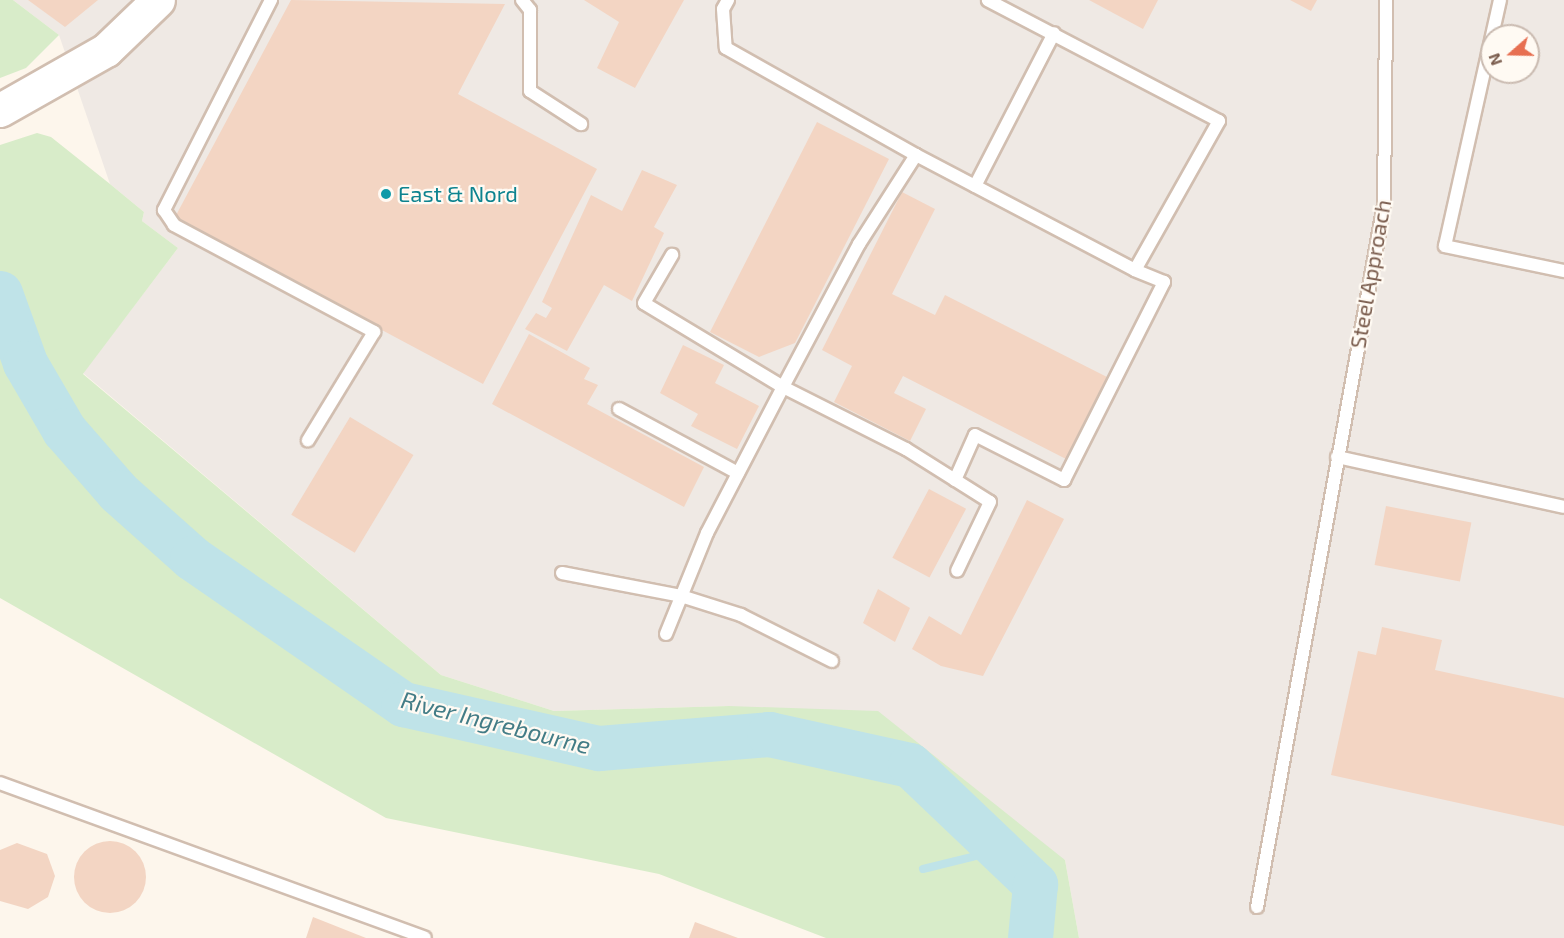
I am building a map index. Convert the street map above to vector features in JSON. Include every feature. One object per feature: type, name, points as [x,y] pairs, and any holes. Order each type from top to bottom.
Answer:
[{"type":"street","points":[[0,110],[106,50],[158,0]]},
{"type":"lane","points":[[271,0],[164,210],[174,225],[374,332],[308,440]]},
{"type":"lane","points":[[522,0],[530,10],[530,91],[581,124]]},
{"type":"lane","points":[[728,0],[723,9],[726,48],[915,155],[1135,270],[1164,282],[1064,480],[975,435],[955,480]]},
{"type":"lane","points":[[988,0],[1218,121],[1135,270]]},
{"type":"lane","name":"Steel Approach","points":[[1257,907],[1320,544],[1384,205],[1386,0]]},
{"type":"lane","points":[[1500,0],[1445,246],[1564,271]]},
{"type":"lane","points":[[975,186],[1054,33]]},
{"type":"lane","points":[[666,634],[681,596],[738,473],[859,244],[915,155]]},
{"type":"lane","points":[[672,255],[644,303],[783,387],[955,480],[990,502],[957,571]]},
{"type":"lane","points":[[619,409],[738,473]]},
{"type":"lane","points":[[1336,457],[1564,507]]},
{"type":"lane","points":[[562,573],[681,596],[741,615],[832,661]]},
{"type":"lane","points":[[0,783],[425,938]]},
{"type":"shaded area","points":[[13,0],[1564,0],[1564,938],[1079,938],[1065,860],[729,706],[554,711],[441,675],[83,373],[178,248],[142,221],[144,212],[110,184],[59,35]]},
{"type":"green space","points":[[0,0],[13,0],[59,35],[26,68],[0,78]]},
{"type":"green space","points":[[37,133],[51,137],[110,184],[144,212],[142,221],[178,248],[83,374],[441,675],[554,711],[729,706],[878,711],[1065,860],[1079,938],[826,938],[659,874],[386,818],[0,598],[0,145]]},
{"type":"building","points":[[28,0],[98,0],[65,27]]},
{"type":"building","name":"East & Nord","points":[[291,0],[505,4],[458,94],[597,169],[483,384],[174,219]]},
{"type":"building","points":[[584,0],[684,0],[635,88],[597,68],[619,22]]},
{"type":"building","points":[[1089,0],[1158,0],[1143,29]]},
{"type":"building","points":[[1290,0],[1317,0],[1311,11]]},
{"type":"building","points":[[817,122],[889,159],[795,343],[759,357],[710,332]]},
{"type":"building","points":[[642,170],[677,185],[654,227],[664,233],[632,301],[604,285],[567,351],[525,329],[536,313],[546,318],[552,308],[542,302],[591,195],[622,211]]},
{"type":"building","points":[[902,192],[935,209],[892,294],[935,315],[945,295],[1107,377],[1066,459],[903,376],[894,393],[926,409],[910,441],[834,402],[852,366],[822,350]]},
{"type":"building","points":[[529,334],[590,368],[584,379],[598,385],[587,404],[704,467],[684,507],[492,404]]},
{"type":"building","points":[[683,345],[724,365],[715,383],[759,406],[737,449],[691,426],[698,414],[660,393]]},
{"type":"building","points":[[350,417],[413,455],[355,553],[291,515]]},
{"type":"building","points":[[929,489],[966,509],[929,578],[892,558]]},
{"type":"building","points":[[1027,500],[1064,519],[983,676],[941,666],[912,649],[929,616],[961,635]]},
{"type":"building","points":[[1386,506],[1471,523],[1460,581],[1375,565]]},
{"type":"building","points":[[878,589],[910,608],[895,642],[863,623]]},
{"type":"building","points":[[1382,627],[1442,640],[1435,670],[1564,698],[1564,826],[1331,775],[1358,651],[1376,655]]},
{"type":"building","points":[[110,841],[130,847],[140,857],[146,877],[140,897],[130,907],[110,913],[90,907],[80,897],[74,877],[80,857],[90,847]]},
{"type":"building","points":[[17,843],[47,854],[55,876],[48,897],[28,909],[0,901],[0,850]]},
{"type":"building","points":[[313,917],[366,938],[306,938]]},
{"type":"building","points":[[695,922],[738,938],[689,938]]},
{"type":"waterway","name":"River Ingrebourne","points":[[0,293],[25,363],[64,430],[118,492],[192,558],[403,704],[599,748],[769,734],[910,765],[1035,884],[1030,938]]},
{"type":"waterway","points":[[923,869],[1000,850]]},
{"type":"place","name":"East & Nord","points":[[386,194]]}]
